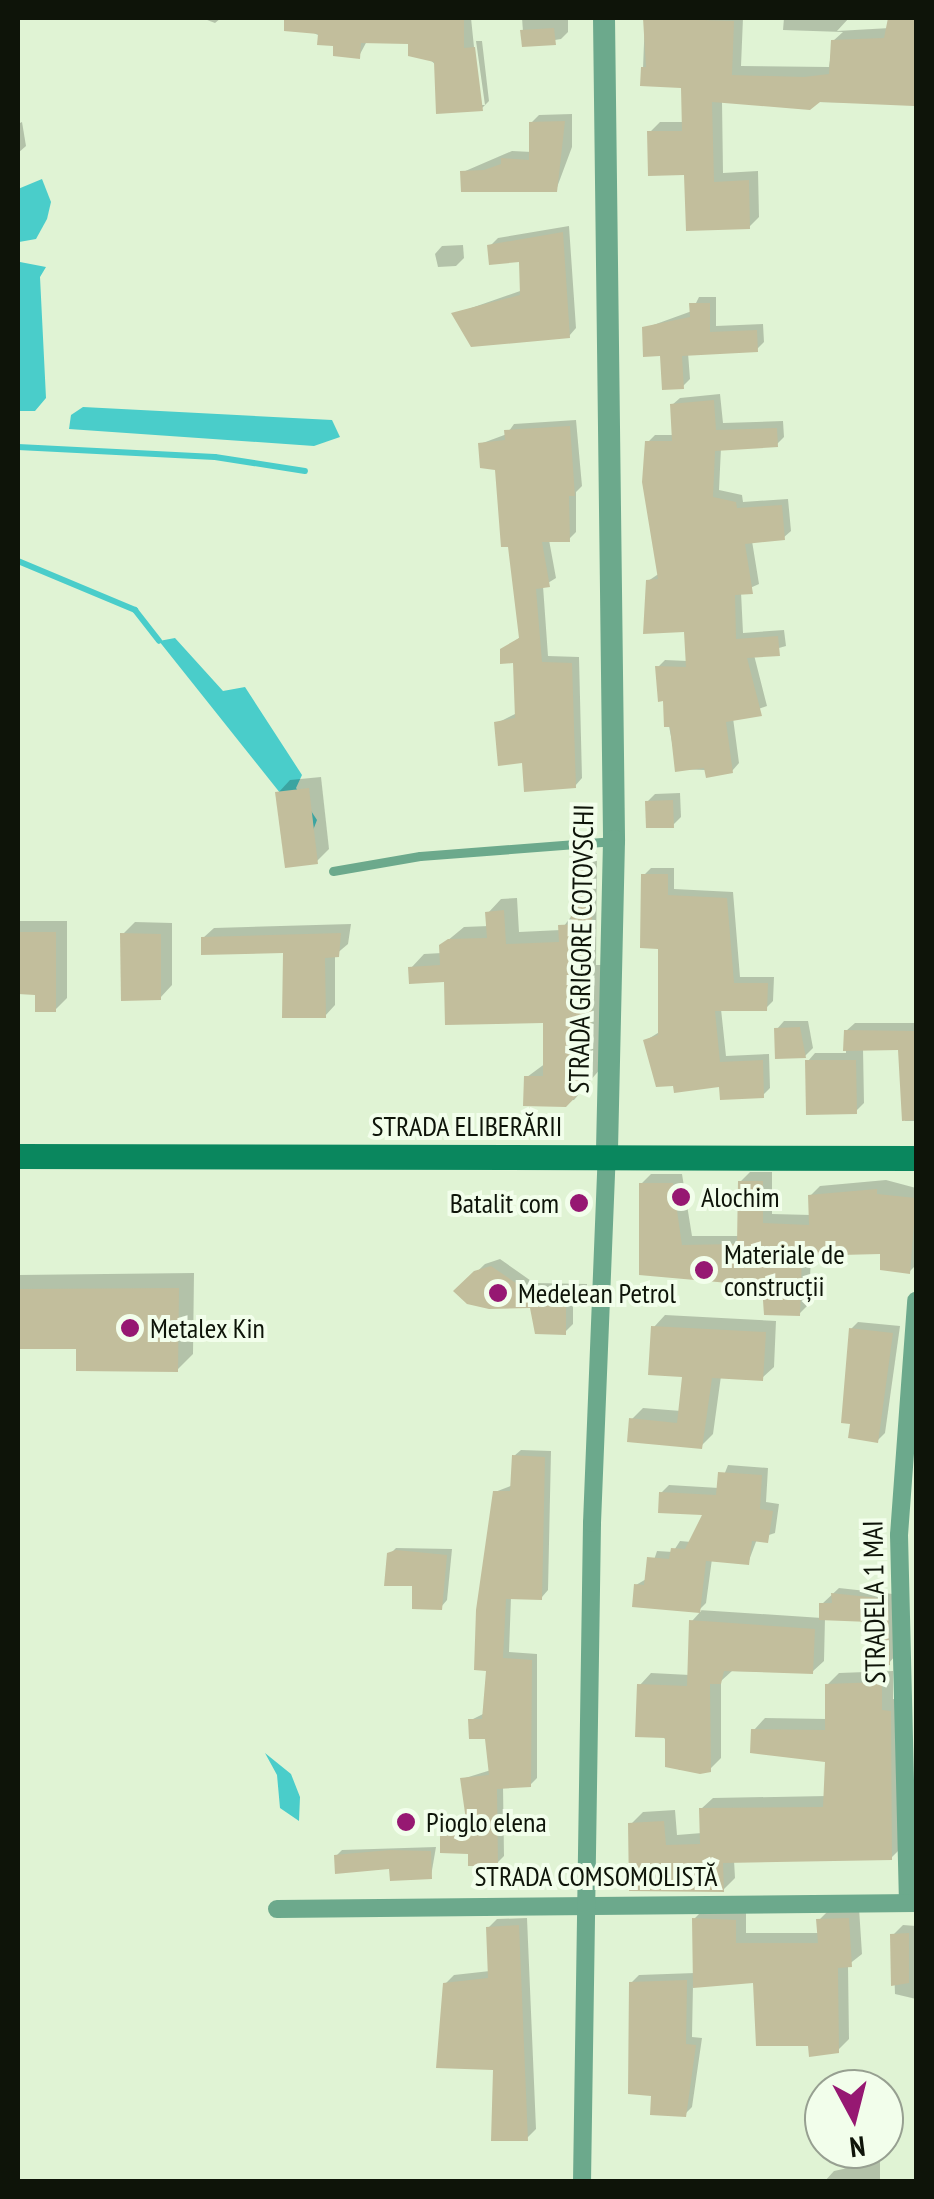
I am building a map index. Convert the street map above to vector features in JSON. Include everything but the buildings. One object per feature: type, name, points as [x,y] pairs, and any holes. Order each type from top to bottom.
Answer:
[{"type":"main road","name":"STRADA ELIBERĂRII","points":[[18,1156],[916,1158]]},
{"type":"street","name":"STRADA GRIGORE COTOVSCHI","points":[[582,2182],[614,841],[604,18]]},
{"type":"street","name":"STRADELA 1 MAI","points":[[912,1903],[899,1535],[916,1301]]},
{"type":"street","name":"STRADA COMSOMOLISTĂ","points":[[277,1909],[586,1902],[912,1903]]},
{"type":"lane","points":[[334,870],[420,856],[614,841]]},
{"type":"water","points":[[42,179],[51,202],[47,219],[36,239],[19,242],[18,189]]},
{"type":"water","points":[[20,262],[46,267],[40,277],[46,398],[35,411],[18,411]]},
{"type":"water","points":[[83,407],[332,420],[340,437],[314,446],[69,429],[71,415]]},
{"type":"water","points":[[175,638],[223,691],[245,687],[302,775],[296,788],[317,820],[312,833],[159,641]]},
{"type":"water","points":[[265,1753],[291,1774],[300,1797],[299,1821],[280,1808],[277,1775]]},
{"type":"waterway","points":[[18,447],[215,457],[305,471]]},
{"type":"waterway","points":[[18,561],[135,610],[159,641]]},
{"type":"place","name":"Alochim","points":[[681,1197]]},
{"type":"place","name":"Batalit com","points":[[579,1203]]},
{"type":"place","name":"Materiale de construcții","points":[[704,1270]]},
{"type":"place","name":"Medelean Petrol","points":[[498,1293]]},
{"type":"place","name":"Metalex Kin","points":[[130,1328]]},
{"type":"place","name":"Pioglo elena","points":[[406,1822]]}]
